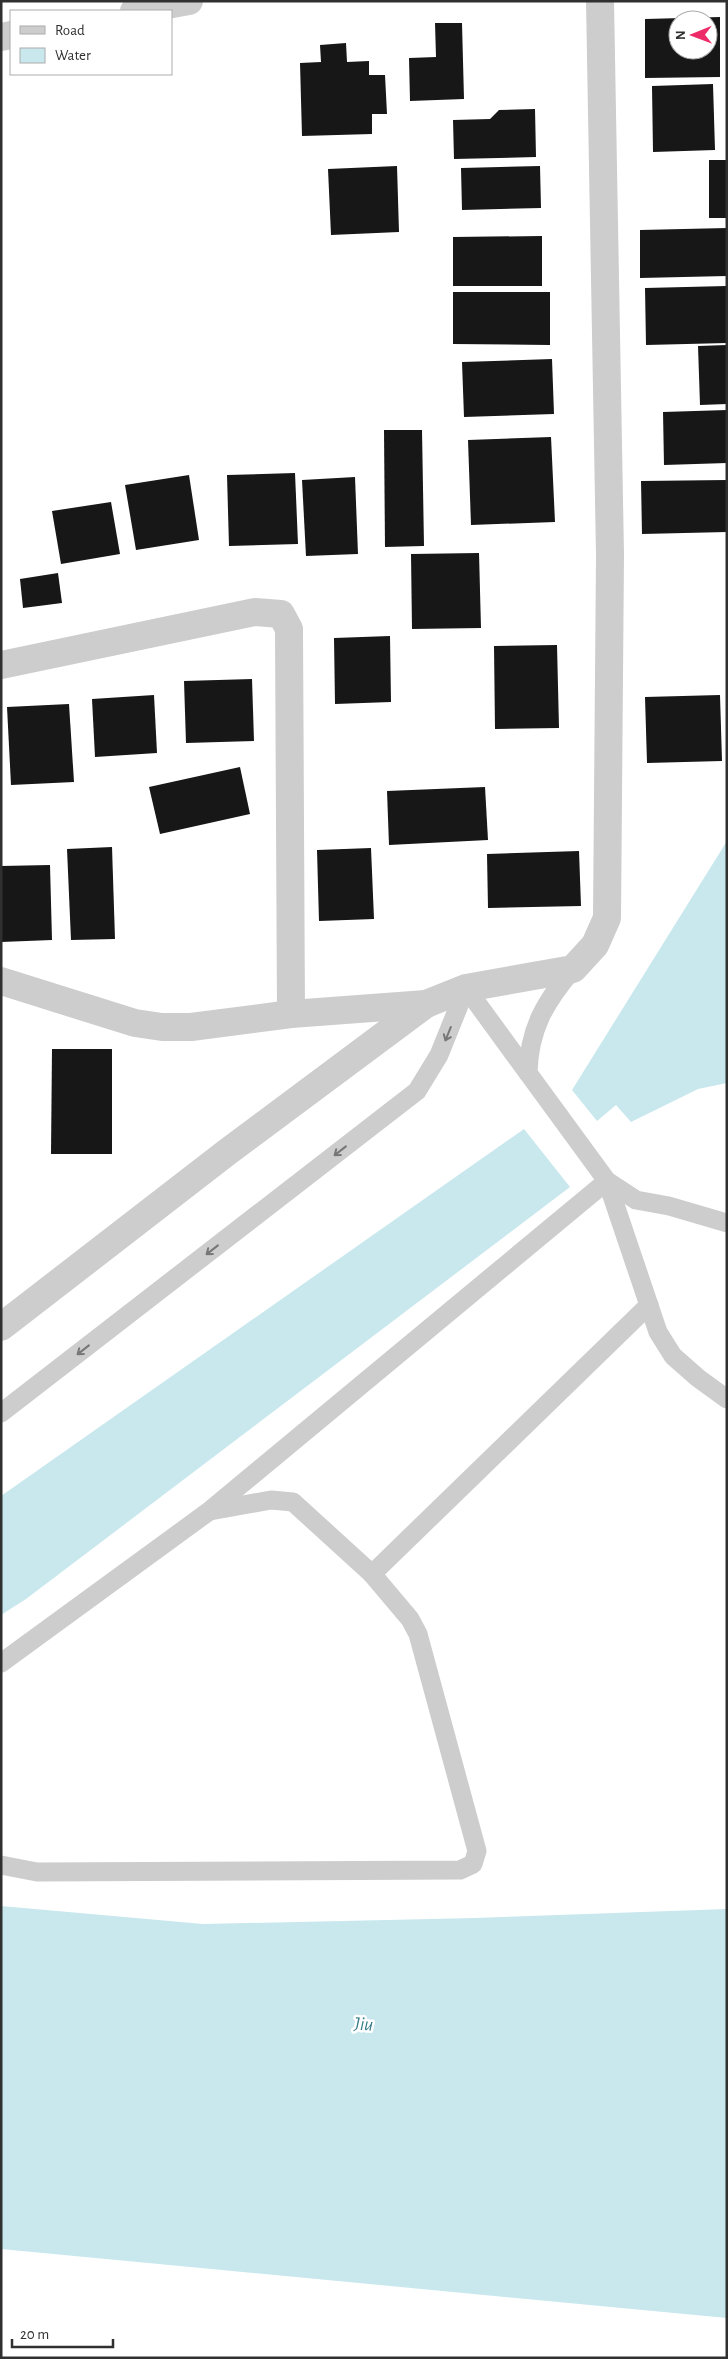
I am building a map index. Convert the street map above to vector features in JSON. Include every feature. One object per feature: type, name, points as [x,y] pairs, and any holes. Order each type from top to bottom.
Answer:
[{"type":"street","points":[[150,6],[189,1]]},
{"type":"street","points":[[1,1327],[226,1153],[426,1004],[466,988],[573,970],[595,945],[607,918],[610,555],[600,1]]},
{"type":"street","points":[[1,665],[255,612],[281,614],[289,629],[291,1014]]},
{"type":"street","points":[[1,981],[135,1023],[162,1028],[191,1027],[291,1014],[426,1004]]},
{"type":"lane","points":[[528,1074],[528,1052],[536,1023],[552,994],[573,970]]},
{"type":"lane","points":[[466,988],[607,1181],[658,1332],[673,1356],[698,1378],[727,1399]]},
{"type":"lane","points":[[1,1413],[417,1091],[440,1055],[466,988]]},
{"type":"lane","points":[[607,1181],[636,1200],[669,1206],[727,1223]]},
{"type":"lane","points":[[1,1663],[208,1512],[607,1181]]},
{"type":"lane","points":[[372,1574],[649,1305]]},
{"type":"lane","points":[[5,1862],[36,1872],[460,1870],[473,1864],[477,1851],[418,1634],[410,1619],[372,1574],[293,1502],[271,1500],[208,1512]]},
{"type":"water","points":[[727,841],[727,1083],[698,1089],[631,1122],[616,1105],[597,1121],[572,1090]]},
{"type":"water","points":[[524,1129],[570,1187],[26,1599],[1,1615],[1,1496]]},
{"type":"water","name":"Jiu","points":[[1,1906],[203,1924],[475,1918],[727,1909],[727,2318],[1,2249]]},
{"type":"building","points":[[718,17],[720,17],[720,77],[645,78],[645,19],[668,18],[668,60],[718,60]]},
{"type":"building","points":[[435,23],[462,23],[464,99],[410,101],[409,58],[436,57]]},
{"type":"building","points":[[346,43],[347,62],[369,61],[369,75],[385,75],[387,114],[372,114],[372,134],[302,136],[300,63],[321,62],[320,45]]},
{"type":"building","points":[[713,84],[715,150],[653,152],[652,86]]},
{"type":"building","points":[[535,109],[536,157],[454,159],[453,120],[490,119],[499,110]]},
{"type":"building","points":[[709,160],[727,160],[727,218],[709,218]]},
{"type":"building","points":[[397,166],[399,232],[331,235],[328,169]]},
{"type":"building","points":[[540,166],[541,208],[462,210],[461,168]]},
{"type":"building","points":[[727,228],[727,276],[640,278],[640,230]]},
{"type":"building","points":[[542,236],[542,286],[453,286],[453,237]]},
{"type":"building","points":[[727,286],[727,343],[646,345],[645,288]]},
{"type":"building","points":[[453,292],[550,292],[550,345],[453,344]]},
{"type":"building","points":[[727,345],[727,404],[700,405],[698,346]]},
{"type":"building","points":[[552,359],[554,414],[464,417],[462,362]]},
{"type":"building","points":[[727,410],[727,463],[664,465],[663,412]]},
{"type":"building","points":[[384,430],[422,430],[424,546],[385,547]]},
{"type":"building","points":[[551,437],[555,522],[471,525],[468,440]]},
{"type":"building","points":[[295,473],[298,544],[229,546],[227,475]]},
{"type":"building","points":[[189,475],[199,540],[136,550],[125,485]]},
{"type":"building","points":[[355,477],[358,554],[306,556],[302,480]]},
{"type":"building","points":[[727,480],[727,532],[642,534],[641,481]]},
{"type":"building","points":[[111,502],[120,554],[61,564],[52,511]]},
{"type":"building","points":[[479,553],[481,628],[412,629],[411,554]]},
{"type":"building","points":[[58,573],[62,603],[23,608],[20,579]]},
{"type":"building","points":[[390,636],[391,702],[335,704],[334,638]]},
{"type":"building","points":[[557,645],[559,728],[495,729],[494,646]]},
{"type":"building","points":[[252,679],[254,741],[186,743],[184,681]]},
{"type":"building","points":[[154,695],[157,753],[95,757],[92,699]]},
{"type":"building","points":[[720,695],[722,761],[647,763],[645,697]]},
{"type":"building","points":[[69,704],[74,782],[11,785],[7,707]]},
{"type":"building","points":[[240,767],[250,814],[160,834],[149,787]]},
{"type":"building","points":[[485,787],[488,840],[389,845],[387,791]]},
{"type":"building","points":[[112,847],[115,939],[71,940],[67,849]]},
{"type":"building","points":[[371,848],[374,919],[319,921],[317,850]]},
{"type":"building","points":[[579,851],[581,906],[488,908],[487,854]]},
{"type":"building","points":[[50,865],[52,940],[1,942],[1,866]]},
{"type":"building","points":[[52,1049],[112,1049],[112,1154],[51,1154]]}]
